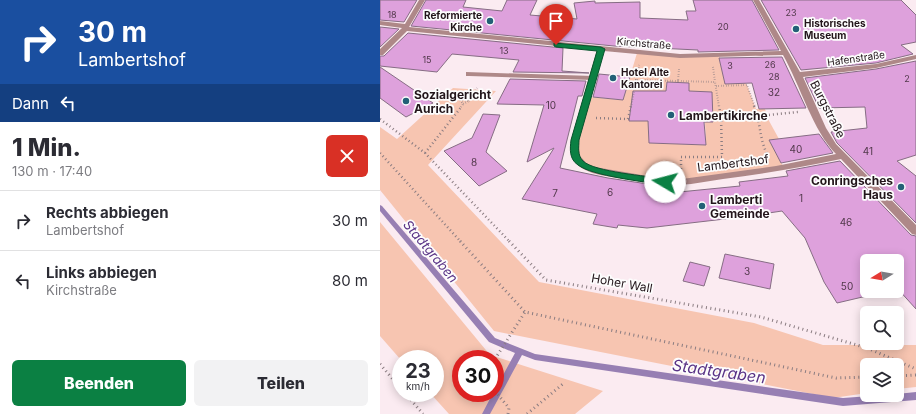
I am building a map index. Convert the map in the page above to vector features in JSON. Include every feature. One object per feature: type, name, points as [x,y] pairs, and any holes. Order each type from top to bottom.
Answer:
[{"type":"street","points":[[380,53],[405,28],[422,0]]},
{"type":"street","name":"Burgstraße","points":[[756,0],[798,75],[822,128],[833,146],[916,231]]},
{"type":"street","name":"Kirchstraße","points":[[380,23],[405,28],[680,56],[786,53]]},
{"type":"street","name":"Lambertshof","points":[[601,49],[581,118],[574,150],[576,157],[586,168],[665,182],[682,182],[776,170],[842,156]]},
{"type":"street","name":"Hafenstraße","points":[[798,75],[876,66],[916,57]]},
{"type":"street","points":[[469,74],[593,78]]},
{"type":"path","points":[[803,24],[821,22],[823,26]]},
{"type":"path","points":[[581,118],[628,119],[635,80],[642,53]]},
{"type":"path","points":[[678,81],[680,56]]},
{"type":"path","points":[[635,80],[715,82],[721,117],[722,157],[681,157],[682,182]]},
{"type":"path","points":[[716,86],[747,85],[758,116],[762,144],[776,170]]},
{"type":"path","points":[[425,153],[463,104]]},
{"type":"path","points":[[713,117],[758,116],[814,111]]},
{"type":"path","name":"Hoher Wall","points":[[380,119],[425,153],[546,280],[761,317],[867,348],[916,369]]},
{"type":"path","points":[[380,153],[525,312],[836,378],[860,377]]},
{"type":"path","points":[[501,350],[525,312]]},
{"type":"path","points":[[380,364],[392,378]]},
{"type":"path","points":[[904,376],[916,375]]},
{"type":"path","points":[[527,414],[564,383]]},
{"type":"path","points":[[413,402],[423,414]]},
{"type":"path","points":[[504,402],[509,408],[508,414]]},
{"type":"shaded area","points":[[637,53],[718,56],[747,85],[756,109],[765,109],[768,119],[779,139],[769,140],[784,168],[682,182],[608,173],[580,163],[575,140],[590,97],[623,100]],"holes":[[[667,82],[689,83],[688,92],[713,112],[713,122],[705,122],[706,145],[649,143],[650,121],[629,120],[630,110],[651,110],[652,91],[666,91]]]},
{"type":"shaded area","points":[[453,88],[496,91],[428,165],[539,282],[754,323],[823,345],[860,345],[860,350],[904,350],[904,345],[916,345],[916,387],[904,388],[904,358],[860,358],[860,394],[833,398],[494,331],[380,190],[380,127],[397,139]]},
{"type":"shaded area","points":[[380,222],[486,350],[452,350],[452,402],[504,402],[504,359],[603,391],[575,414],[449,414],[438,402],[444,402],[444,350],[392,350],[380,336]]},
{"type":"building","points":[[380,0],[417,0],[404,22],[380,20]]},
{"type":"building","points":[[426,0],[466,0],[463,7],[502,11],[507,0],[537,0],[530,15],[577,19],[574,3],[595,1],[595,3],[640,2],[640,18],[688,20],[686,11],[696,11],[693,0],[752,0],[779,50],[698,52],[698,50],[614,46],[411,26]]},
{"type":"building","points":[[761,0],[901,0],[916,15],[916,42],[901,45],[913,54],[876,63],[801,70]]},
{"type":"building","points":[[380,27],[399,29],[380,47]]},
{"type":"building","points":[[408,33],[563,48],[562,71],[589,73],[513,72],[519,60],[452,54],[437,72],[380,66],[380,56],[384,56]]},
{"type":"building","points":[[782,57],[806,108],[759,109],[752,83],[725,84],[719,58]]},
{"type":"building","points":[[916,61],[916,155],[897,161],[916,176],[916,223],[837,143],[831,132],[867,128],[865,107],[819,108],[805,78],[876,69]]},
{"type":"building","name":"Sozialgericht Aurich","points":[[380,67],[433,103],[406,117],[380,98]]},
{"type":"building","points":[[599,74],[630,77],[623,100],[593,97]]},
{"type":"building","points":[[510,79],[586,81],[582,96],[578,96],[560,168],[608,178],[661,186],[659,194],[740,186],[739,182],[788,176],[786,171],[840,161],[911,235],[916,236],[916,309],[904,296],[904,254],[860,254],[860,298],[837,303],[824,282],[805,238],[782,211],[647,228],[618,225],[617,228],[593,224],[597,214],[522,199],[554,148],[527,162],[544,105],[497,104]]},
{"type":"building","name":"Lambertikirche","points":[[667,82],[689,83],[689,91],[712,92],[713,122],[704,122],[706,145],[649,143],[648,121],[629,121],[633,91],[666,91]]},
{"type":"building","points":[[483,114],[500,115],[486,152],[507,171],[479,186],[444,151],[472,138]]},
{"type":"building","points":[[819,134],[833,153],[781,163],[769,140]]},
{"type":"building","points":[[725,254],[774,264],[770,289],[719,278]]},
{"type":"building","points":[[690,262],[710,267],[704,286],[683,281]]},
{"type":"waterway","name":"Stadtgraben","points":[[380,207],[492,340],[520,351]]},
{"type":"waterway","name":"Stadtgraben","points":[[486,414],[520,351]]},
{"type":"waterway","name":"Stadtgraben","points":[[520,351],[535,357],[843,402],[916,396]]},
{"type":"place","name":"Reformierte Kirche","points":[[490,21]]},
{"type":"place","name":"Historisches Museum","points":[[796,29]]},
{"type":"place","name":"Hotel Alte Kantorei","points":[[613,78]]},
{"type":"place","name":"Sozialgericht Aurich","points":[[406,101]]},
{"type":"place","name":"Lambertikirche","points":[[671,115]]},
{"type":"place","name":"Conringsches Haus","points":[[901,187]]},
{"type":"place","name":"Lamberti Gemeinde","points":[[702,206]]},
{"type":"route","points":[[556,45],[601,49],[575,140],[574,150],[580,163],[586,168],[594,170],[665,182]]}]
